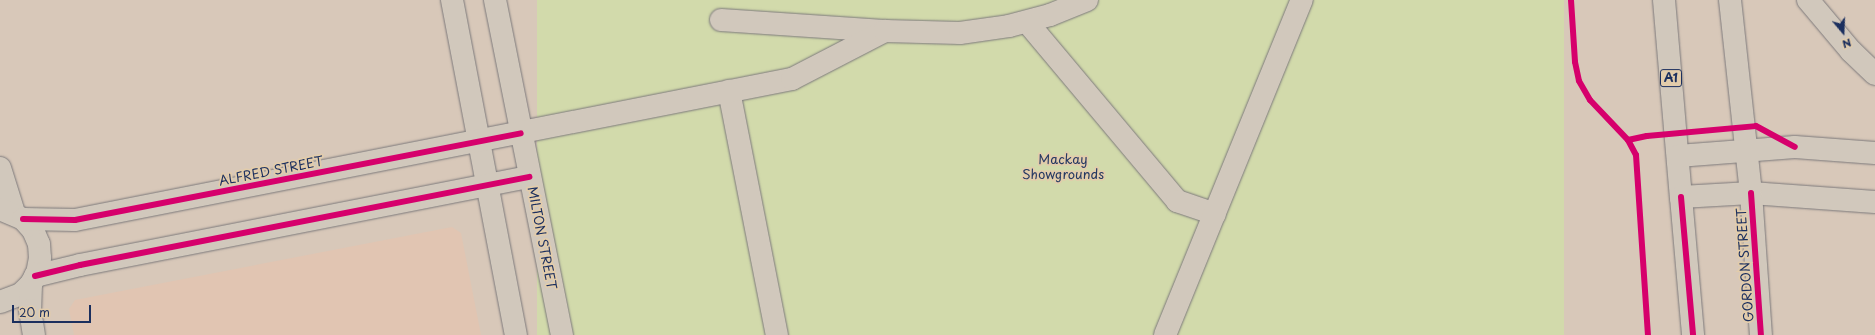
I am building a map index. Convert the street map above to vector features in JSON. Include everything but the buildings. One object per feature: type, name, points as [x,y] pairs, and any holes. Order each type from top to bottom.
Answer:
[{"type":"main road","points":[[452,0],[516,335]]},
{"type":"main road","name":"MILTON STREET","points":[[495,0],[529,177],[562,335]]},
{"type":"main road","points":[[721,20],[885,31],[960,33],[1027,22],[1050,15],[1087,0]]},
{"type":"main road","points":[[1165,335],[1302,0]]},
{"type":"main road","name":"A1","points":[[1664,0],[1681,197]]},
{"type":"main road","name":"GORDON STREET","points":[[1730,0],[1745,151],[1751,193],[1761,335]]},
{"type":"main road","points":[[1808,0],[1851,52],[1875,74]]},
{"type":"main road","points":[[1027,22],[1177,201],[1215,214]]},
{"type":"main road","name":"ALFRED STREET","points":[[12,214],[75,220],[479,142],[792,79],[885,31]]},
{"type":"main road","points":[[729,91],[777,335]]},
{"type":"main road","points":[[1678,156],[1795,147],[1875,153]]},
{"type":"main road","points":[[0,168],[12,214],[33,230],[39,244],[40,258],[33,280],[30,310],[34,335]]},
{"type":"main road","points":[[0,302],[21,294],[33,280],[80,265],[529,177]]},
{"type":"main road","points":[[1693,335],[1681,197],[1751,193],[1875,202]]},
{"type":"shaded area","points":[[452,227],[461,233],[481,335],[74,335],[69,309],[75,300]]},
{"type":"green space","name":"Mackay Showgrounds","points":[[537,0],[1564,0],[1564,335],[537,335]]},
{"type":"cycle path","points":[[1571,0],[1575,62],[1579,81],[1590,100],[1628,140],[1636,155],[1648,335]]},
{"type":"cycle path","points":[[1628,140],[1647,136],[1756,126],[1795,147]]},
{"type":"cycle path","points":[[23,219],[75,220],[521,133]]},
{"type":"cycle path","points":[[35,276],[80,265],[529,177]]},
{"type":"cycle path","points":[[1751,193],[1761,335]]},
{"type":"cycle path","points":[[1681,197],[1693,335]]}]
